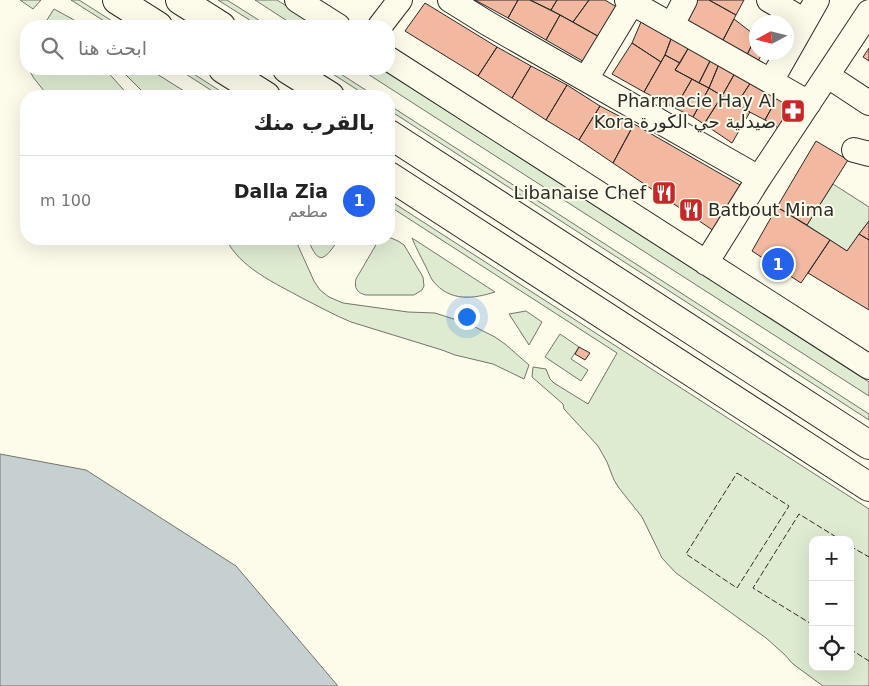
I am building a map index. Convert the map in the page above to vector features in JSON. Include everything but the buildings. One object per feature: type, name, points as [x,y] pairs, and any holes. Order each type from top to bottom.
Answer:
[{"type":"main road","points":[[117,0],[149,20]]},
{"type":"main road","points":[[180,0],[212,20]]},
{"type":"main road","points":[[233,75],[256,90]]},
{"type":"main road","points":[[297,75],[320,90]]},
{"type":"main road","points":[[395,138],[869,445]]},
{"type":"main road","points":[[395,180],[869,487]]},
{"type":"street","points":[[297,0],[329,20]]},
{"type":"street","points":[[385,20],[400,0]]},
{"type":"street","points":[[450,0],[759,178]]},
{"type":"street","points":[[672,25],[686,0]]},
{"type":"street","points":[[769,0],[804,21]]},
{"type":"street","points":[[771,81],[817,0]]},
{"type":"street","points":[[586,79],[629,1],[809,103]]},
{"type":"street","points":[[706,262],[869,12]]},
{"type":"street","points":[[395,63],[869,367]]},
{"type":"street","points":[[828,76],[869,103]]},
{"type":"green space","points":[[20,0],[41,0],[33,9]]},
{"type":"green space","points":[[71,0],[79,0],[111,20],[103,20]]},
{"type":"green space","points":[[218,0],[227,0],[259,20],[250,20]]},
{"type":"green space","points":[[255,0],[277,0],[308,20],[286,20]]},
{"type":"green space","points":[[54,9],[74,20],[47,20]]},
{"type":"green space","points":[[32,75],[110,75],[124,90],[43,90]]},
{"type":"green space","points":[[126,75],[159,75],[182,90],[141,90]]},
{"type":"green space","points":[[187,75],[195,75],[219,90],[211,90]]},
{"type":"green space","points":[[334,75],[342,75],[366,90],[358,90]]},
{"type":"green space","points":[[369,75],[391,75],[869,382],[869,396],[395,90]]},
{"type":"green space","points":[[395,109],[869,414],[869,420],[395,114]]},
{"type":"green space","points":[[833,184],[869,207],[869,221],[847,251],[807,225]]},
{"type":"green space","points":[[395,204],[869,509],[869,686],[823,686],[793,664],[766,638],[676,573],[662,558],[642,517],[614,480],[598,446],[564,409],[563,404],[532,377],[533,367],[546,369],[554,383],[588,404],[617,353],[395,210]]},
{"type":"green space","points":[[412,238],[495,292],[470,297],[454,296],[447,293],[432,279]]},
{"type":"green space","points":[[395,240],[404,245],[423,277],[424,286],[422,290],[414,295],[366,295],[358,291],[355,285],[356,279],[376,245],[395,245]]},
{"type":"green space","points":[[230,245],[298,245],[314,281],[320,290],[329,297],[343,303],[408,312],[435,313],[469,324],[495,337],[529,365],[524,379],[493,364],[455,355],[351,322],[259,274]]},
{"type":"green space","points":[[311,245],[335,245],[330,252],[322,257],[319,257]]},
{"type":"green space","points":[[526,311],[542,322],[529,345],[509,314]]},
{"type":"green space","points":[[560,334],[579,347],[571,359],[588,370],[581,381],[545,357]]},
{"type":"shaded area","points":[[0,454],[86,470],[236,566],[338,686],[0,686]]},
{"type":"fence","points":[[737,473],[789,506],[737,588],[686,554],[737,473]]},
{"type":"fence","points":[[809,623],[753,588],[799,514],[835,536]]},
{"type":"fence","points":[[854,548],[869,557]]},
{"type":"fence","points":[[854,652],[869,661]]},
{"type":"place","name":"Pharmacie Hay Al Kora صيدلية حي الكورة","points":[[793,111]]},
{"type":"place","name":"Libanaise Chef","points":[[664,193]]},
{"type":"place","name":"Batbout Mima","points":[[691,210]]},
{"type":"place","name":"Dalla Zia","points":[[778,264]]}]
